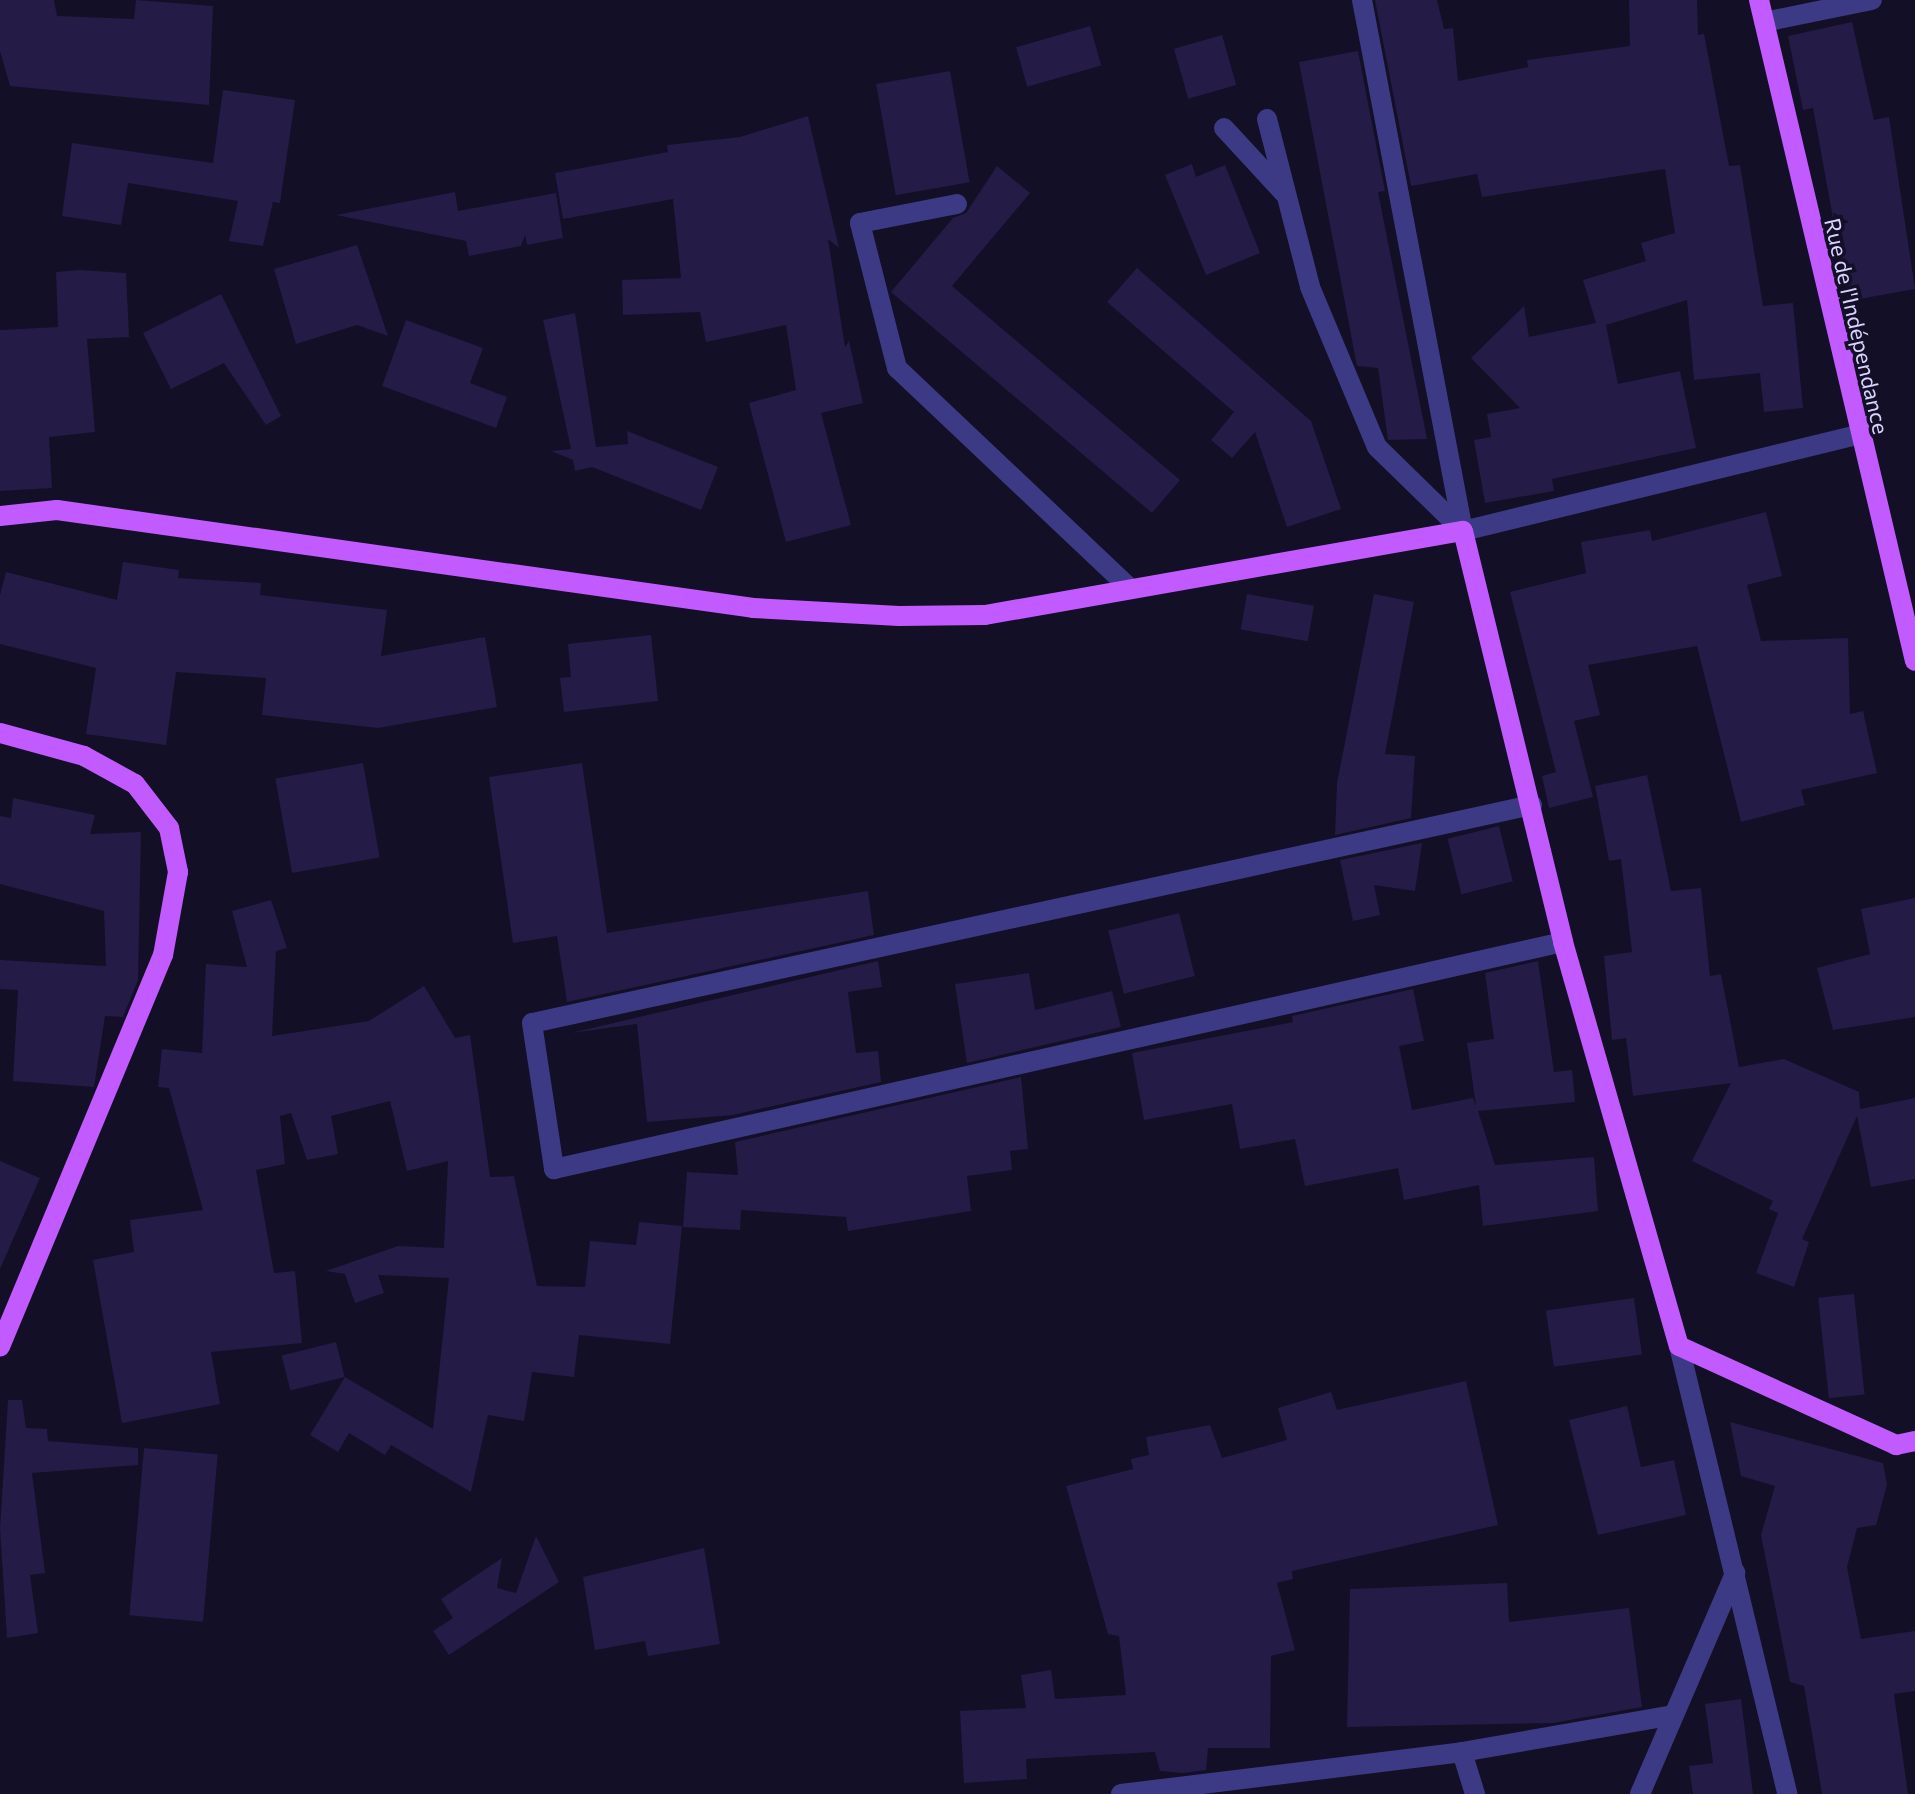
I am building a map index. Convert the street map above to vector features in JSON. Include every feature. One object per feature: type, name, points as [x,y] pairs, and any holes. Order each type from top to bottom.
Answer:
[{"type":"main road","name":"Rue de l'Indépendance","points":[[1759,0],[1857,435],[1906,586],[1915,661]]},
{"type":"main road","points":[[0,516],[57,510],[753,608],[985,615],[1463,531],[1563,942],[1679,1346],[1896,1445],[1915,1441]]},
{"type":"main road","points":[[0,733],[84,756],[135,784],[169,828],[178,872],[163,955],[0,1346]]},
{"type":"street","points":[[1362,0],[1463,531]]},
{"type":"street","points":[[1764,22],[1872,0]]},
{"type":"street","points":[[1267,119],[1329,342],[1377,447],[1463,531]]},
{"type":"street","points":[[1224,128],[1287,196]]},
{"type":"street","points":[[957,204],[860,223],[897,368],[1131,589]]},
{"type":"street","points":[[1463,531],[1857,435]]},
{"type":"street","points":[[1532,805],[532,1023],[554,1169],[1563,942]]},
{"type":"street","points":[[1679,1346],[1787,1794]]},
{"type":"street","points":[[1640,1794],[1669,1716],[1735,1573]]},
{"type":"street","points":[[1121,1794],[1462,1752],[1669,1716]]},
{"type":"street","points":[[1462,1752],[1475,1794]]},
{"type":"building","points":[[0,0],[54,0],[57,16],[134,19],[136,0],[213,6],[209,105],[10,86],[0,51]]},
{"type":"building","points":[[1375,0],[1437,0],[1444,29],[1453,28],[1458,81],[1528,67],[1527,60],[1630,46],[1629,0],[1697,0],[1698,35],[1704,34],[1729,166],[1740,165],[1763,306],[1793,303],[1803,408],[1764,412],[1760,373],[1694,380],[1687,300],[1606,325],[1618,384],[1680,371],[1696,448],[1552,479],[1554,491],[1485,503],[1474,440],[1491,437],[1487,414],[1520,408],[1471,358],[1524,306],[1529,337],[1596,323],[1583,280],[1646,261],[1641,243],[1675,233],[1665,169],[1482,197],[1477,174],[1411,186]]},
{"type":"building","points":[[1852,22],[1874,120],[1889,117],[1915,289],[1848,301],[1813,108],[1803,110],[1788,36]]},
{"type":"building","points":[[1090,26],[1101,65],[1027,87],[1016,47]]},
{"type":"building","points":[[1222,35],[1236,85],[1188,99],[1174,49]]},
{"type":"building","points":[[1358,51],[1385,191],[1378,192],[1427,439],[1388,440],[1378,368],[1357,366],[1299,62]]},
{"type":"building","points":[[950,71],[970,182],[896,195],[876,84]]},
{"type":"building","points":[[223,90],[295,100],[280,203],[273,202],[263,246],[229,241],[238,201],[128,183],[121,225],[62,216],[72,143],[213,163]]},
{"type":"building","points":[[808,116],[839,248],[828,239],[845,347],[849,341],[863,403],[821,413],[851,525],[786,542],[749,403],[796,390],[786,325],[706,342],[700,312],[623,315],[622,280],[681,278],[673,199],[563,219],[555,173],[668,152],[667,145],[740,137]]},
{"type":"building","points":[[1192,164],[1196,177],[1225,165],[1260,253],[1206,275],[1165,175]]},
{"type":"building","points":[[997,166],[1030,193],[952,286],[1180,480],[1152,513],[891,292],[953,218],[966,213]]},
{"type":"building","points":[[455,192],[458,211],[556,193],[563,238],[527,245],[525,235],[521,246],[469,256],[466,241],[336,215]]},
{"type":"building","points":[[357,245],[388,336],[357,325],[296,344],[274,269]]},
{"type":"building","points":[[1137,268],[1311,421],[1341,509],[1287,527],[1255,432],[1232,458],[1211,440],[1234,412],[1107,302]]},
{"type":"building","points":[[56,272],[126,273],[129,337],[87,339],[95,432],[49,437],[52,488],[0,491],[0,330],[58,327]]},
{"type":"building","points":[[221,294],[281,416],[266,425],[224,363],[171,389],[143,333]]},
{"type":"building","points":[[575,313],[596,447],[628,444],[627,431],[718,467],[701,510],[592,467],[575,471],[573,460],[551,451],[571,449],[543,320]]},
{"type":"building","points":[[406,320],[483,348],[470,383],[507,397],[496,428],[382,386]]},
{"type":"building","points":[[1766,512],[1782,576],[1747,585],[1761,641],[1848,638],[1850,714],[1863,711],[1877,773],[1801,790],[1805,805],[1741,822],[1697,646],[1588,665],[1600,715],[1574,721],[1593,797],[1549,808],[1542,776],[1556,772],[1510,592],[1586,573],[1581,542],[1650,530],[1652,541]]},
{"type":"building","points":[[123,562],[179,570],[178,578],[261,583],[260,595],[387,610],[381,656],[485,637],[497,707],[378,728],[262,715],[266,678],[176,672],[166,745],[86,734],[96,668],[0,644],[0,595],[6,572],[117,600]]},
{"type":"building","points":[[1247,594],[1314,606],[1308,641],[1241,629]]},
{"type":"building","points":[[1374,594],[1414,602],[1385,754],[1415,756],[1411,818],[1335,835],[1337,783]]},
{"type":"building","points":[[651,635],[658,701],[564,712],[560,678],[571,677],[568,644]]},
{"type":"building","points":[[363,763],[380,858],[292,873],[275,778]]},
{"type":"building","points":[[582,763],[607,933],[868,891],[874,935],[567,1002],[557,936],[513,943],[489,777]]},
{"type":"building","points":[[1647,775],[1671,891],[1701,888],[1710,976],[1721,974],[1739,1067],[1784,1059],[1859,1092],[1860,1109],[1915,1098],[1915,1179],[1871,1187],[1857,1116],[1802,1239],[1809,1242],[1794,1287],[1756,1273],[1778,1213],[1769,1209],[1773,1201],[1692,1161],[1731,1083],[1633,1096],[1626,1038],[1612,1040],[1604,956],[1632,952],[1621,859],[1609,861],[1595,786]]},
{"type":"building","points":[[13,798],[95,815],[90,834],[141,832],[138,980],[123,1017],[105,1016],[94,1087],[13,1081],[18,990],[0,989],[0,960],[106,966],[104,911],[0,884],[0,816],[11,818]]},
{"type":"building","points":[[1499,826],[1513,881],[1461,894],[1448,839]]},
{"type":"building","points":[[1422,843],[1415,891],[1374,885],[1380,915],[1353,921],[1340,860]]},
{"type":"building","points":[[1915,898],[1915,1017],[1833,1030],[1817,968],[1870,954],[1861,909]]},
{"type":"building","points":[[271,900],[287,948],[276,951],[272,1036],[369,1021],[424,986],[455,1038],[470,1035],[490,1177],[514,1176],[537,1286],[585,1287],[590,1241],[636,1245],[639,1222],[682,1226],[670,1344],[579,1335],[574,1377],[532,1372],[524,1421],[488,1415],[471,1492],[391,1445],[385,1455],[349,1433],[338,1452],[310,1435],[345,1377],[433,1429],[449,1278],[378,1275],[384,1293],[355,1303],[345,1274],[326,1271],[398,1246],[444,1248],[448,1161],[407,1171],[390,1101],[331,1116],[338,1154],[307,1160],[291,1113],[280,1116],[285,1164],[256,1170],[274,1273],[295,1271],[302,1343],[211,1352],[220,1404],[122,1423],[93,1260],[134,1252],[130,1220],[203,1210],[169,1088],[158,1087],[162,1049],[202,1053],[206,964],[247,967],[232,911]]},
{"type":"building","points":[[1179,913],[1195,976],[1124,994],[1108,931]]},
{"type":"building","points":[[878,961],[882,987],[848,992],[856,1053],[878,1051],[881,1082],[733,1115],[647,1122],[637,1024],[571,1033]]},
{"type":"building","points":[[1538,961],[1554,1072],[1572,1070],[1575,1102],[1478,1111],[1495,1165],[1594,1157],[1598,1211],[1483,1226],[1479,1185],[1404,1200],[1398,1168],[1305,1186],[1295,1139],[1240,1149],[1232,1104],[1144,1120],[1132,1053],[1293,1022],[1292,1016],[1413,989],[1424,1041],[1399,1046],[1412,1110],[1473,1098],[1476,1106],[1467,1043],[1494,1039],[1485,973]]},
{"type":"building","points":[[1029,973],[1035,1010],[1112,991],[1121,1027],[967,1063],[955,984]]},
{"type":"building","points":[[1021,1077],[1028,1149],[1010,1151],[1012,1170],[967,1176],[971,1211],[848,1231],[846,1217],[741,1210],[740,1230],[683,1227],[687,1172],[738,1175],[735,1142]]},
{"type":"building","points":[[0,1161],[40,1178],[0,1269]]},
{"type":"building","points":[[1854,1294],[1865,1394],[1829,1398],[1818,1298]]},
{"type":"building","points":[[1634,1298],[1642,1354],[1554,1367],[1546,1310]]},
{"type":"building","points":[[336,1342],[345,1377],[290,1390],[282,1356]]},
{"type":"building","points":[[1466,1381],[1498,1525],[1292,1571],[1293,1579],[1277,1583],[1295,1650],[1271,1656],[1270,1748],[1208,1748],[1206,1770],[1183,1773],[1160,1771],[1155,1752],[1026,1759],[1027,1779],[964,1783],[960,1711],[1026,1708],[1021,1675],[1051,1670],[1055,1699],[1126,1695],[1119,1636],[1108,1634],[1066,1486],[1133,1469],[1131,1459],[1149,1455],[1146,1437],[1210,1425],[1222,1458],[1287,1440],[1278,1408],[1331,1392],[1337,1410]]},
{"type":"building","points":[[8,1400],[22,1400],[26,1428],[47,1429],[48,1441],[138,1448],[138,1465],[32,1473],[45,1573],[30,1575],[38,1633],[7,1638],[0,1529]]},
{"type":"building","points":[[1627,1406],[1641,1467],[1674,1460],[1686,1515],[1598,1535],[1569,1420]]},
{"type":"building","points":[[1730,1422],[1883,1463],[1887,1485],[1876,1525],[1857,1528],[1847,1567],[1861,1639],[1915,1631],[1915,1691],[1894,1694],[1908,1794],[1822,1794],[1804,1686],[1790,1682],[1761,1535],[1775,1486],[1741,1476]]},
{"type":"building","points":[[144,1448],[218,1454],[203,1622],[129,1615]]},
{"type":"building","points":[[536,1536],[559,1582],[449,1655],[433,1631],[453,1618],[441,1599],[502,1558],[497,1588],[516,1593]]},
{"type":"building","points":[[704,1548],[720,1644],[648,1656],[645,1641],[595,1650],[583,1577]]},
{"type":"building","points":[[1507,1583],[1509,1622],[1629,1608],[1642,1707],[1553,1723],[1347,1727],[1350,1589]]},
{"type":"building","points":[[1741,1699],[1753,1794],[1693,1794],[1689,1766],[1713,1763],[1705,1704]]}]
